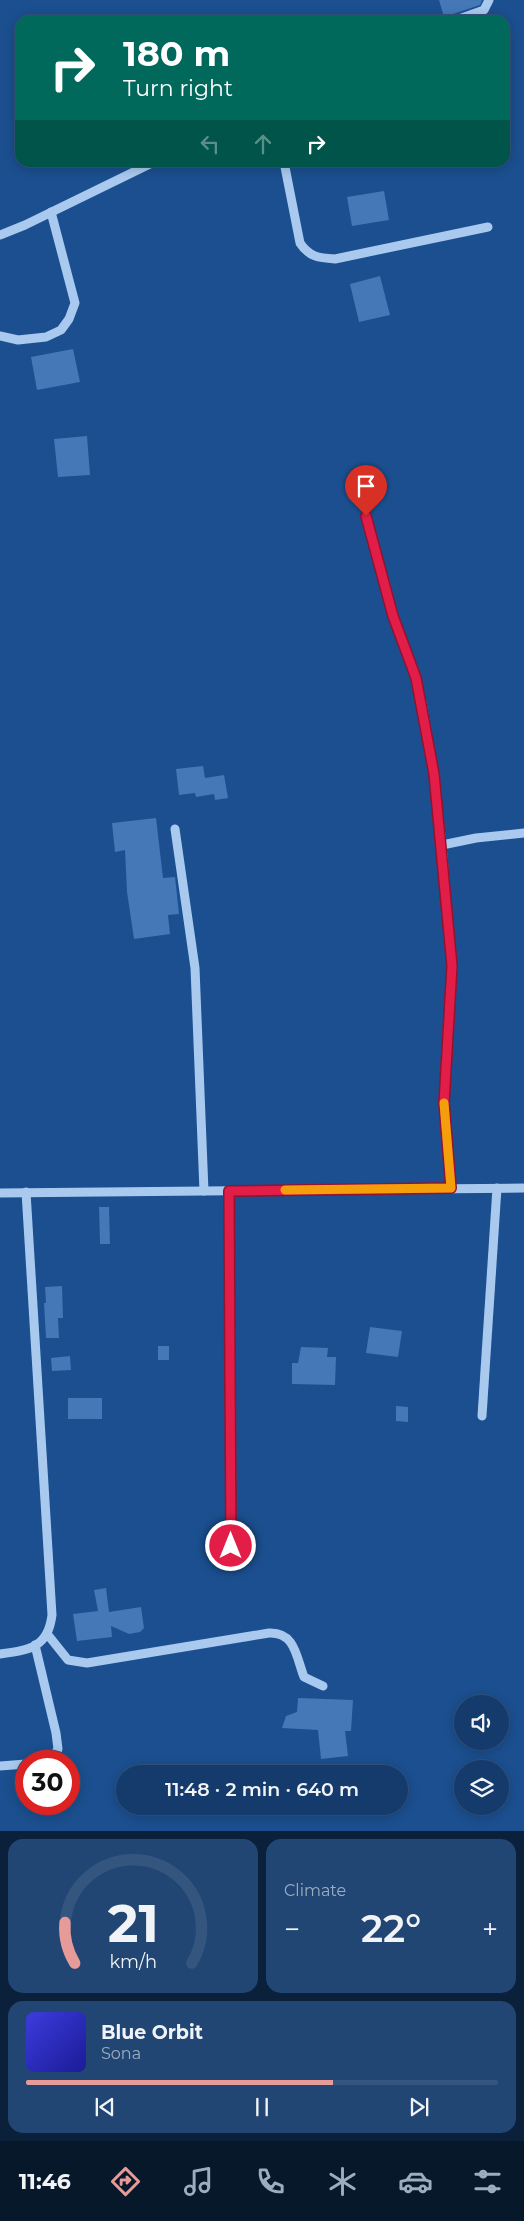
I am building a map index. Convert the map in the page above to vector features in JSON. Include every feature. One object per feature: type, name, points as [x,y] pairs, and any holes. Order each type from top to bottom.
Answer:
[{"type":"street","points":[[470,15],[484,10],[489,0]]},
{"type":"street","points":[[0,235],[144,167]]},
{"type":"street","points":[[285,167],[300,243],[304,250],[316,258],[335,259],[488,227]]},
{"type":"street","points":[[0,336],[18,340],[46,337],[61,330],[69,319],[75,303],[52,212]]},
{"type":"street","points":[[366,516],[393,616],[416,678],[434,774],[452,966],[444,1103],[451,1188]]},
{"type":"street","points":[[175,829],[195,968],[204,1191]]},
{"type":"street","points":[[442,845],[476,838],[524,833]]},
{"type":"street","points":[[482,1416],[497,1188]]},
{"type":"street","points":[[0,1193],[524,1188]]},
{"type":"street","points":[[229,1191],[231,1563]]},
{"type":"street","points":[[0,1654],[35,1645],[48,1635],[52,1615],[26,1192]]},
{"type":"street","points":[[48,1635],[68,1660],[87,1663],[280,1632],[287,1636],[292,1643],[304,1677],[323,1686]]},
{"type":"street","points":[[35,1645],[58,1750]]},
{"type":"street","points":[[0,1766],[15,1765]]},
{"type":"building","points":[[439,0],[482,0],[480,5],[452,15],[443,15]]},
{"type":"building","points":[[384,191],[389,220],[352,226],[347,197]]},
{"type":"building","points":[[380,276],[390,315],[359,322],[350,284]]},
{"type":"building","points":[[73,349],[80,382],[37,390],[31,357]]},
{"type":"building","points":[[87,436],[90,475],[58,477],[54,439]]},
{"type":"building","points":[[203,766],[205,778],[224,775],[228,798],[215,800],[214,794],[196,797],[195,793],[179,795],[176,769]]},
{"type":"building","points":[[156,818],[163,878],[175,877],[179,914],[168,915],[170,934],[134,939],[127,892],[125,850],[115,852],[112,823]]},
{"type":"building","points":[[99,1207],[109,1207],[110,1244],[100,1244]]},
{"type":"building","points":[[62,1286],[63,1318],[58,1318],[59,1338],[46,1338],[45,1287]]},
{"type":"building","points":[[370,1327],[402,1331],[398,1357],[366,1353]]},
{"type":"building","points":[[158,1346],[169,1346],[169,1360],[158,1360]]},
{"type":"building","points":[[301,1347],[328,1348],[327,1357],[336,1357],[335,1385],[292,1384],[292,1363],[298,1363]]},
{"type":"building","points":[[70,1356],[71,1370],[52,1371],[51,1358]]},
{"type":"building","points":[[68,1398],[102,1398],[102,1419],[68,1419]]},
{"type":"building","points":[[396,1406],[408,1407],[408,1422],[396,1421]]},
{"type":"building","points":[[106,1588],[109,1612],[141,1607],[144,1628],[140,1632],[129,1634],[111,1626],[112,1637],[77,1641],[73,1614],[98,1611],[94,1590]]},
{"type":"building","points":[[298,1698],[353,1700],[351,1731],[345,1731],[348,1756],[321,1759],[318,1730],[282,1728],[286,1716],[297,1712]]},
{"type":"slow traffic","points":[[285,1190],[451,1188],[444,1103]]},
{"type":"route","points":[[231,1546],[229,1191],[451,1188],[444,1103],[452,966],[434,774],[416,678],[393,616],[366,516]]}]
